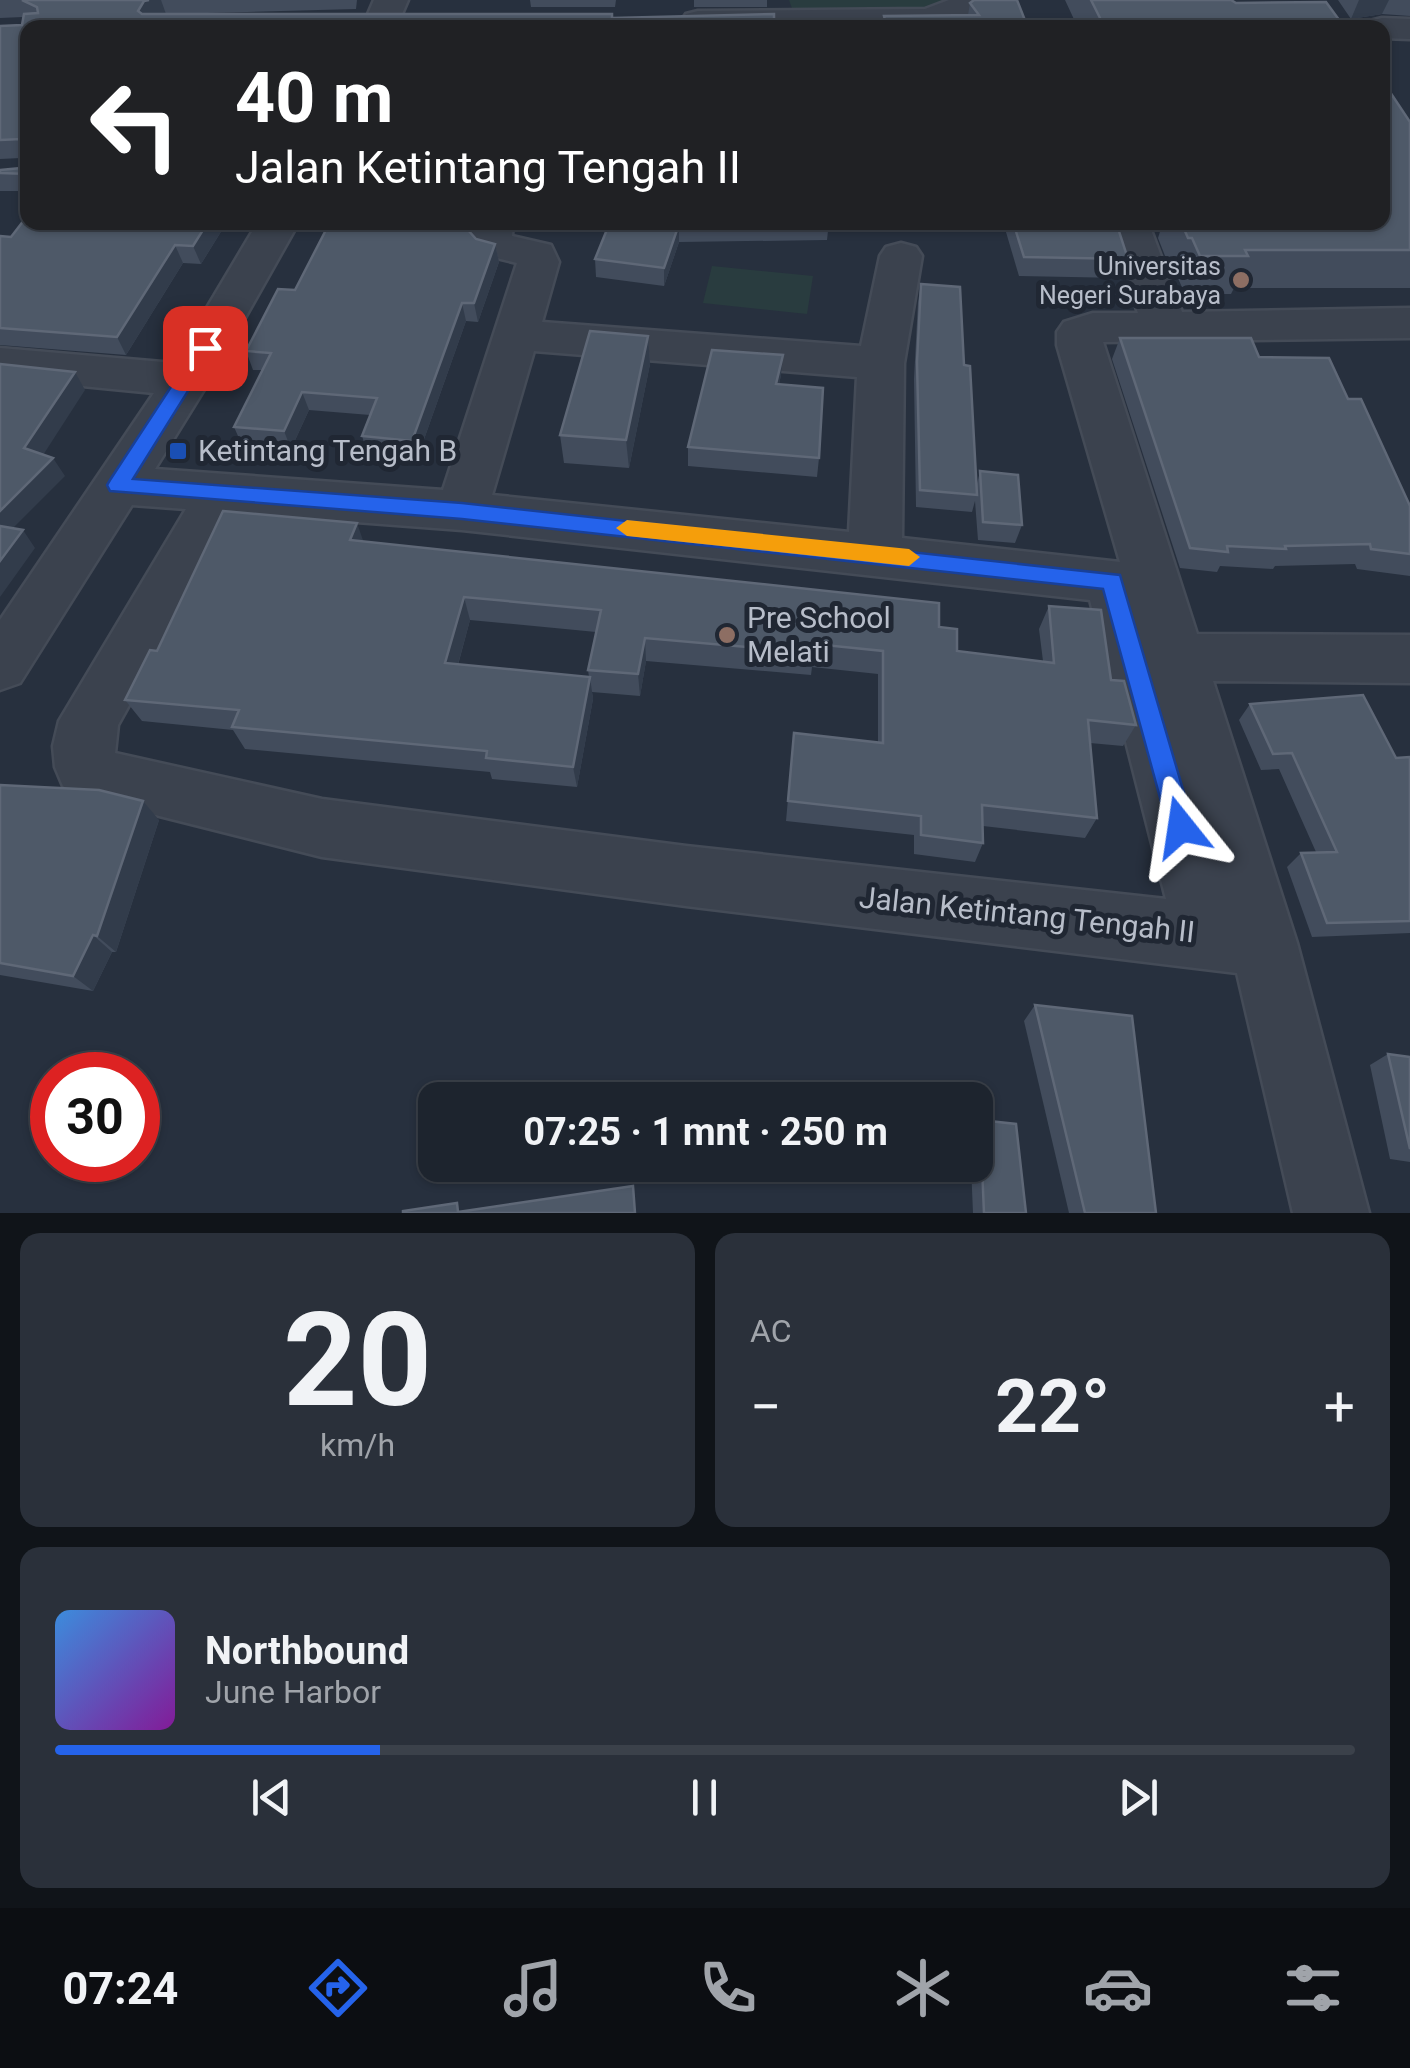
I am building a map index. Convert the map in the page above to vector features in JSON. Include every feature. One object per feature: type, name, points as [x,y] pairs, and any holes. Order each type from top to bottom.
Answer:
[{"type":"street","points":[[667,20],[775,10],[928,19],[959,9],[966,0]]},
{"type":"street","points":[[7,644],[187,380],[273,230]]},
{"type":"street","points":[[462,511],[538,262],[536,254],[527,250],[495,245],[492,230]]},
{"type":"street","points":[[1130,230],[1165,327]]},
{"type":"street","points":[[875,553],[881,363],[901,256]]},
{"type":"street","points":[[1331,1213],[1236,940],[1178,657],[1151,584],[1080,345],[1080,332],[1410,323]]},
{"type":"street","points":[[518,335],[881,363]]},
{"type":"street","points":[[0,363],[187,380]]},
{"type":"street","name":"Jalan Ketintang Tengah II","points":[[118,485],[462,511],[1112,581],[1236,940],[686,876],[322,828],[102,777],[85,767],[82,746],[90,721],[220,494]]},
{"type":"street","points":[[1178,657],[1410,659]]},
{"type":"shaded area","points":[[789,0],[954,0],[932,11],[793,11]]},
{"type":"shaded area","points":[[712,266],[813,276],[807,314],[703,303]]},
{"type":"building","points":[[22,0],[149,0],[138,11],[142,14],[612,14],[612,18],[774,14],[774,20],[23,20],[24,14],[38,13],[37,7]]},
{"type":"building","points":[[1017,0],[1025,20],[885,20],[884,16],[979,15],[970,3]]},
{"type":"building","points":[[1091,0],[1326,2],[1339,20],[1101,20]]},
{"type":"building","points":[[20,25],[20,139],[0,140],[0,26]]},
{"type":"building","points":[[1390,92],[1410,122],[1410,250],[1245,250],[1248,256],[1200,256],[1192,238],[1184,230],[1390,230]]},
{"type":"building","points":[[20,168],[20,174],[0,173]]},
{"type":"building","points":[[20,225],[20,230],[203,230],[193,246],[175,245],[117,337],[0,328],[0,236],[11,237]]},
{"type":"building","points":[[326,230],[468,230],[476,239],[495,244],[474,303],[462,303],[412,441],[362,436],[377,398],[302,392],[284,431],[234,427],[271,353],[246,351],[278,289],[295,290]]},
{"type":"building","points":[[607,230],[677,230],[664,268],[595,259]]},
{"type":"building","points":[[1016,230],[1119,230],[1128,259],[1024,257]]},
{"type":"building","points":[[921,284],[960,287],[964,365],[970,366],[977,495],[920,490],[917,362]]},
{"type":"building","points":[[590,331],[648,336],[626,440],[560,435]]},
{"type":"building","points":[[1120,338],[1251,338],[1259,357],[1329,358],[1348,399],[1361,399],[1410,506],[1410,554],[1371,549],[1370,544],[1285,546],[1286,549],[1227,546],[1228,552],[1190,548]]},
{"type":"building","points":[[712,350],[783,355],[776,384],[823,388],[819,458],[688,447]]},
{"type":"building","points":[[0,364],[75,372],[24,448],[53,458],[0,511]]},
{"type":"building","points":[[980,471],[1018,475],[1022,525],[983,522]]},
{"type":"building","points":[[223,511],[357,523],[350,540],[939,603],[939,627],[957,629],[957,651],[1054,663],[1049,606],[1101,610],[1111,680],[1124,681],[1136,725],[1088,720],[1097,818],[982,805],[983,843],[921,835],[921,816],[788,801],[794,733],[883,743],[883,651],[815,644],[814,653],[645,638],[638,674],[588,670],[601,610],[464,597],[445,663],[590,677],[573,767],[486,758],[487,751],[232,727],[239,710],[125,700],[150,650],[157,651]]},
{"type":"building","points":[[0,526],[23,530],[0,561]]},
{"type":"building","points":[[1363,695],[1396,758],[1410,757],[1410,921],[1327,923],[1301,853],[1337,852],[1292,753],[1273,754],[1250,704]]},
{"type":"building","points":[[0,785],[99,790],[143,801],[97,936],[93,935],[73,976],[0,963]]},
{"type":"building","points":[[1035,1005],[1132,1016],[1156,1213],[1085,1213]]},
{"type":"building","points":[[1388,1054],[1410,1057],[1410,1149]]},
{"type":"building","points":[[993,1121],[1016,1124],[1026,1213],[984,1213],[983,1182],[993,1182]]},
{"type":"building","points":[[633,1186],[635,1213],[403,1213],[457,1203],[458,1212]]},
{"type":"slow traffic","points":[[627,528],[909,557]]},
{"type":"place","name":"Universitas Negeri Surabaya","points":[[1241,280]]},
{"type":"place","name":"Ketintang Tengah B","points":[[178,451]]},
{"type":"place","name":"Pre School Melati","points":[[727,635]]},
{"type":"route","points":[[205,348],[118,485],[462,511],[1112,581],[1181,827]]}]
